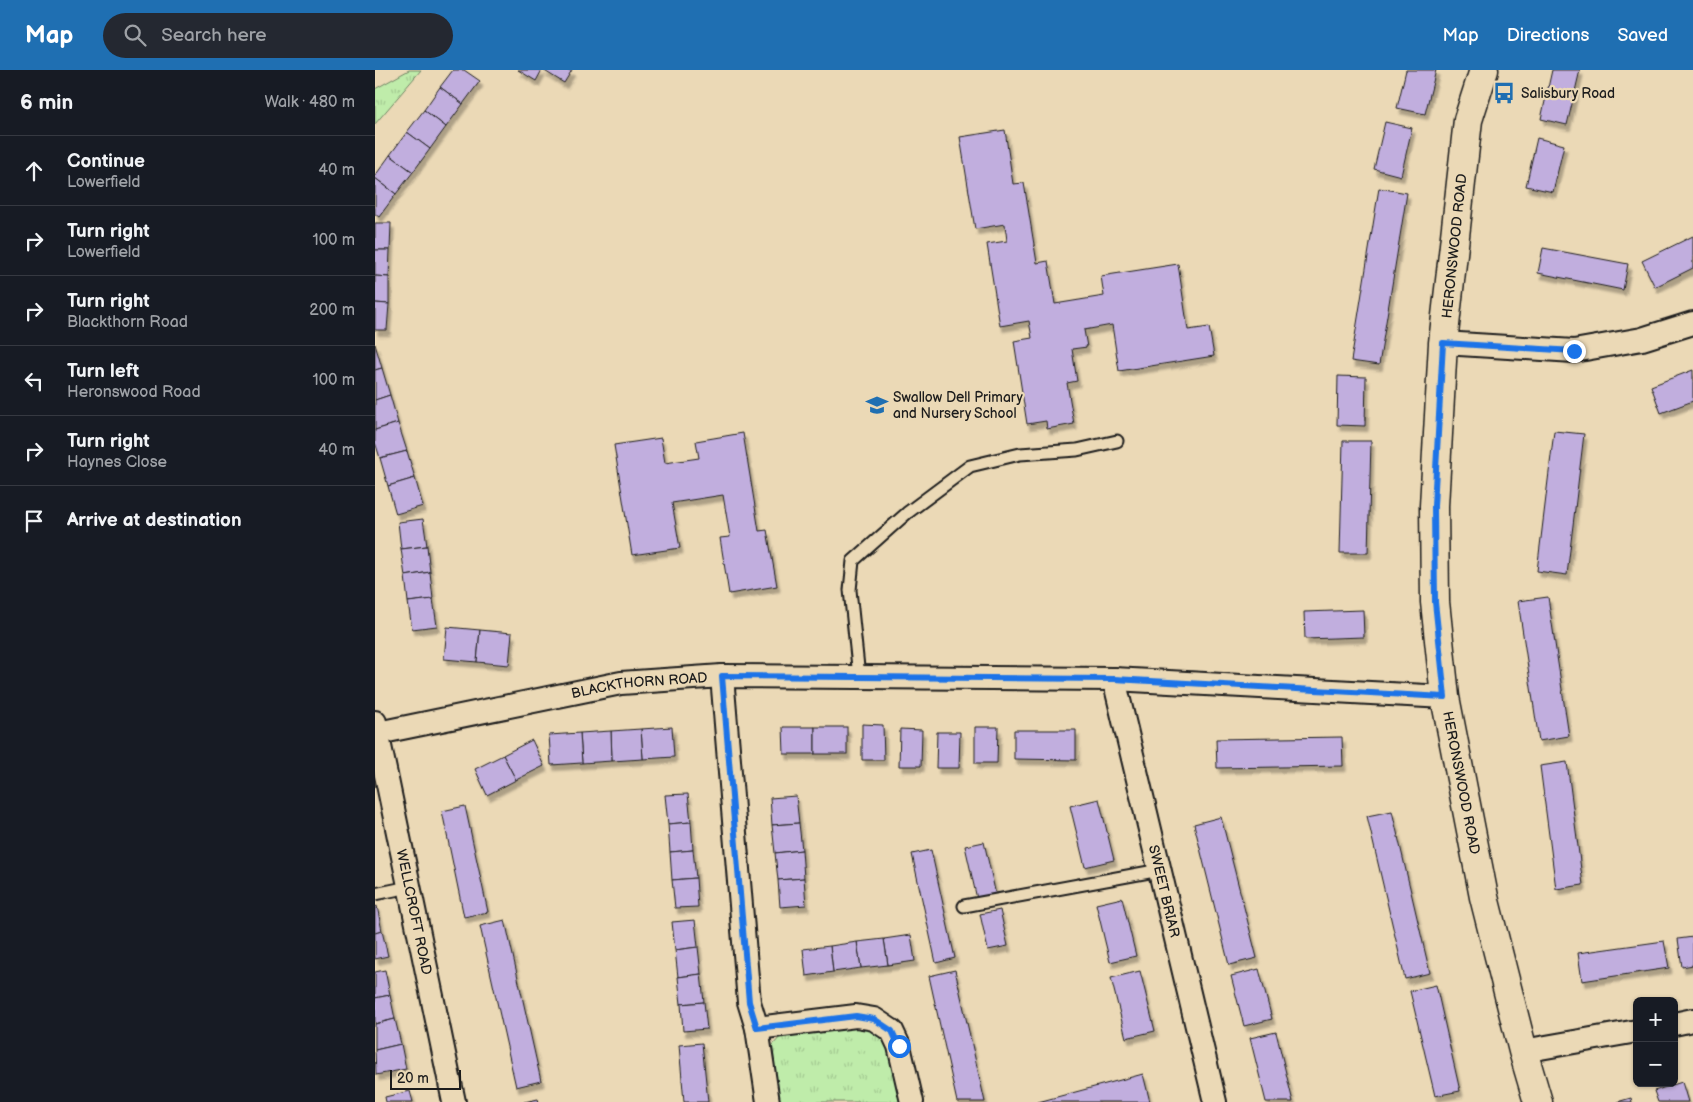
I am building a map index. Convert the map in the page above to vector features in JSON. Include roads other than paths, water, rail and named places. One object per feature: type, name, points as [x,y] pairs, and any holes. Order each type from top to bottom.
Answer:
[{"type":"street","name":"HERONSWOOD ROAD","points":[[1484,70],[1468,120],[1443,343],[1434,506],[1435,602],[1445,697],[1484,897],[1523,1051],[1538,1102]]},
{"type":"street","points":[[1443,343],[1574,351],[1642,340],[1693,323]]},
{"type":"street","points":[[722,676],[749,1002],[757,1028],[768,1102]]},
{"type":"street","name":"BLACKTHORN ROAD","points":[[376,727],[621,683],[722,676],[1114,679],[1445,697]]},
{"type":"street","name":"SWEET BRIAR","points":[[1114,679],[1215,1102]]},
{"type":"street","name":"WELLCROFT ROAD","points":[[376,727],[454,1102]]},
{"type":"street","points":[[757,1028],[856,1016],[874,1019],[892,1031],[899,1046],[912,1102]]},
{"type":"street","points":[[1678,1023],[1693,1020]]},
{"type":"street","points":[[1523,1051],[1633,1032]]},
{"type":"lane","points":[[859,677],[850,590],[853,561],[907,513],[970,466],[1020,454],[1077,450],[1117,441]]},
{"type":"lane","points":[[964,906],[1160,870]]},
{"type":"lane","points":[[375,894],[409,887]]},
{"type":"place","name":"Salisbury Road","points":[[1504,93]]},
{"type":"place","name":"Swallow Dell Primary and Nursery School","points":[[877,405]]}]
